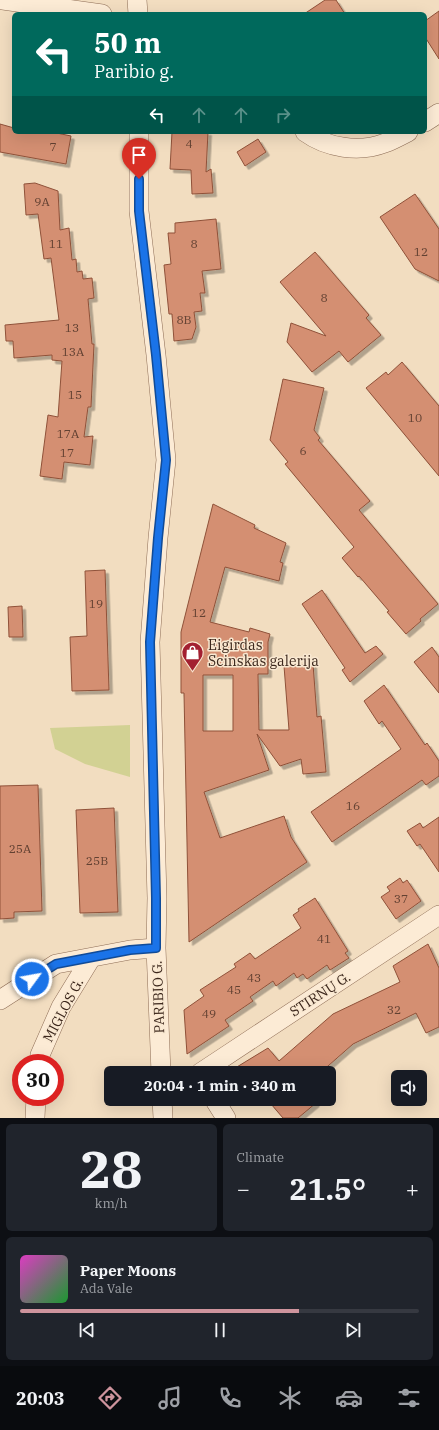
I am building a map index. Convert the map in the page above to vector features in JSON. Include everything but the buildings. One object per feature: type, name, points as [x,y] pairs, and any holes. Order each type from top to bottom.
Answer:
[{"type":"street","points":[[3,0],[88,12]]},
{"type":"street","points":[[137,0],[138,12]]},
{"type":"street","points":[[427,121],[439,113]]},
{"type":"street","name":"PARIBIO G.","points":[[139,134],[139,211],[156,355],[166,460],[150,642],[156,948],[161,1066]]},
{"type":"street","points":[[308,134],[318,140],[332,145],[348,148],[365,148],[384,143],[404,134]]},
{"type":"street","name":"STIRNŲ G.","points":[[211,1066],[439,915]]},
{"type":"street","name":"MIGLOS G.","points":[[0,1000],[56,964],[130,950],[156,948]]},
{"type":"street","name":"MIGLOS G.","points":[[40,1054],[61,1007],[91,958]]},
{"type":"street","points":[[35,1118],[36,1106]]},
{"type":"street","points":[[162,1106],[163,1118]]},
{"type":"street","points":[[218,1106],[226,1118]]},
{"type":"shaded area","points":[[130,725],[130,777],[85,764],[55,749],[50,728]]},
{"type":"place","name":"Eigirdas Scinskas galerija","points":[[193,672]]},
{"type":"route","points":[[32,979],[56,964],[130,950],[156,948],[153,729],[150,642],[153,593],[166,460],[156,355],[139,211],[139,179]]}]
